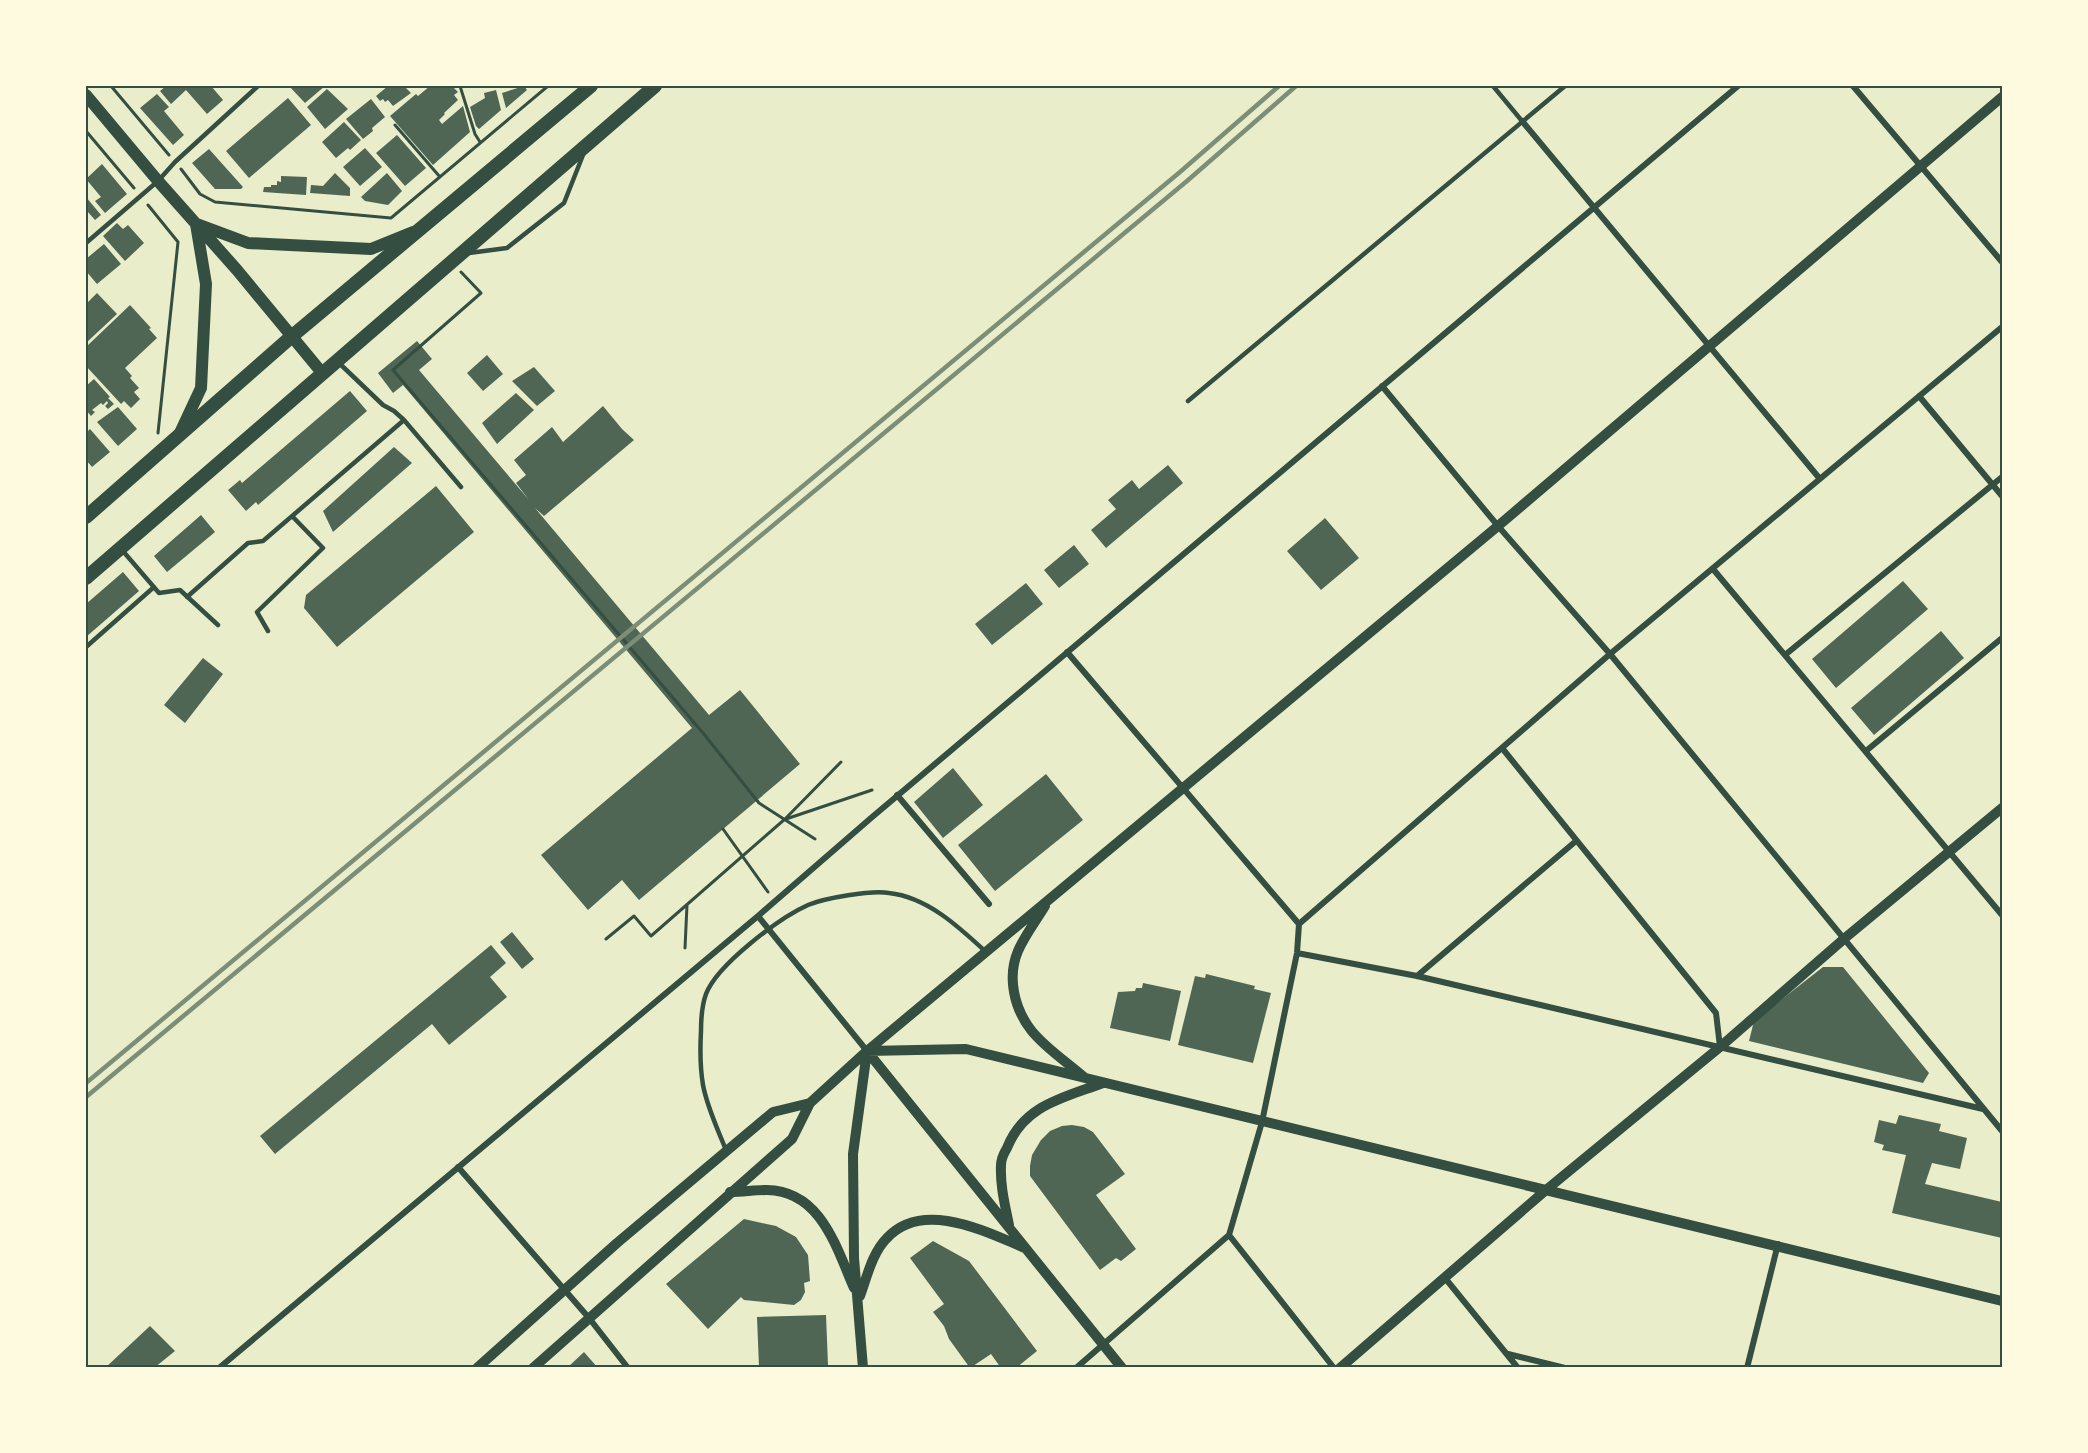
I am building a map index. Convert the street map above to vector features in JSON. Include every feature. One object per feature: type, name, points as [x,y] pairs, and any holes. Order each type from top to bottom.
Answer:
[{"type":"main road","points":[[86,517],[291,338],[591,86]]},
{"type":"main road","points":[[86,578],[656,86]]},
{"type":"main road","points":[[86,95],[323,374]]},
{"type":"main road","points":[[195,223],[248,243],[371,249],[417,231]]},
{"type":"main road","points":[[179,436],[201,388],[206,284],[195,223]]},
{"type":"street","points":[[219,1368],[758,916],[897,795],[1738,86]]},
{"type":"street","points":[[1853,86],[2002,262]]},
{"type":"street","points":[[533,1368],[792,1139],[810,1103],[867,1051],[1498,526],[2002,97]]},
{"type":"street","points":[[1522,121],[1820,479]]},
{"type":"street","points":[[1076,1368],[1230,1235],[1262,1122],[1296,953],[1299,924],[1610,654],[2002,327]]},
{"type":"street","points":[[1382,386],[1498,526],[1610,654],[2002,1131]]},
{"type":"street","points":[[1919,396],[2002,496]]},
{"type":"street","points":[[1785,655],[2002,477]]},
{"type":"street","points":[[1713,569],[2002,915]]},
{"type":"street","points":[[1866,751],[2002,638]]},
{"type":"street","points":[[1067,652],[1299,924]]},
{"type":"street","points":[[1502,748],[1716,1012],[1720,1047]]},
{"type":"street","points":[[897,795],[989,904]]},
{"type":"street","points":[[1340,1368],[1546,1190],[1720,1047],[1845,938],[2002,808]]},
{"type":"street","points":[[1417,976],[1576,841]]},
{"type":"street","points":[[1051,897],[1018,951],[1012,971],[1013,990],[1031,1031],[1087,1079]]},
{"type":"street","points":[[758,916],[1122,1368]]},
{"type":"street","points":[[1296,953],[1417,976],[1983,1109]]},
{"type":"street","points":[[867,1051],[966,1049],[1262,1122],[1778,1244],[2002,1301]]},
{"type":"street","points":[[863,1368],[854,1258],[853,1154],[867,1051]]},
{"type":"street","points":[[1010,1228],[1002,1191],[1000,1162],[1011,1137],[1023,1120],[1045,1104],[1104,1083]]},
{"type":"street","points":[[477,1368],[726,1150],[773,1112],[810,1103]]},
{"type":"street","points":[[458,1167],[563,1291],[589,1318],[628,1368]]},
{"type":"street","points":[[730,1192],[768,1190],[787,1193],[811,1207],[828,1228],[858,1299]]},
{"type":"street","points":[[858,1299],[876,1254],[886,1238],[897,1229],[913,1223],[930,1220],[961,1223],[1026,1248]]},
{"type":"street","points":[[1230,1235],[1334,1368]]},
{"type":"street","points":[[1748,1368],[1778,1244]]},
{"type":"street","points":[[1445,1278],[1518,1368]]},
{"type":"street","points":[[1508,1354],[1565,1368]]},
{"type":"lane","points":[[86,243],[158,181],[175,162],[258,86]]},
{"type":"lane","points":[[1493,86],[1522,121]]},
{"type":"lane","points":[[1188,401],[1564,86]]},
{"type":"lane","points":[[456,258],[507,248],[564,203],[586,145]]},
{"type":"lane","points":[[337,362],[383,405],[404,420],[461,487]]},
{"type":"lane","points":[[187,597],[248,543],[263,541],[404,420]]},
{"type":"lane","points":[[268,631],[257,612],[323,548],[292,516]]},
{"type":"lane","points":[[120,548],[159,593],[180,590],[218,625]]},
{"type":"lane","points":[[86,647],[154,587]]},
{"type":"lane","points":[[726,1150],[703,1087],[700,1055],[706,994],[720,974],[740,953],[768,929],[808,905],[839,898],[889,893],[928,907],[959,927],[986,952]]},
{"type":"path","points":[[111,86],[190,178],[200,194],[215,202],[391,218],[548,86]]},
{"type":"path","points":[[460,86],[475,134],[480,142]]},
{"type":"path","points":[[395,125],[440,177]]},
{"type":"path","points":[[86,131],[178,242],[157,436]]},
{"type":"path","points":[[456,258],[481,293],[393,370],[696,725],[759,803],[815,838]]},
{"type":"path","points":[[606,939],[634,916],[651,936],[785,819],[841,762]]},
{"type":"path","points":[[785,819],[872,790]]},
{"type":"path","points":[[723,829],[775,901]]},
{"type":"path","points":[[684,948],[688,904]]},
{"type":"building","points":[[166,86],[211,86],[223,100],[207,114],[186,90],[171,104],[160,91]]},
{"type":"building","points":[[289,86],[325,86],[305,103]]},
{"type":"building","points":[[388,86],[404,86],[411,93],[393,106],[388,100],[380,101],[376,96]]},
{"type":"building","points":[[430,86],[452,86],[458,92],[454,95],[458,100],[439,120],[442,124],[463,106],[470,132],[433,165],[390,116],[416,94],[418,96]]},
{"type":"building","points":[[524,86],[527,90],[506,108],[502,93]]},
{"type":"building","points":[[327,89],[348,109],[325,129],[307,107]]},
{"type":"building","points":[[496,90],[501,110],[479,129],[470,107],[485,98],[484,93]]},
{"type":"building","points":[[157,94],[169,107],[164,111],[184,135],[173,145],[140,108]]},
{"type":"building","points":[[288,98],[311,125],[249,178],[226,151]]},
{"type":"building","points":[[371,99],[385,117],[363,139],[346,119]]},
{"type":"building","points":[[344,122],[361,140],[336,158],[322,142]]},
{"type":"building","points":[[397,135],[426,168],[405,186],[376,153]]},
{"type":"building","points":[[365,148],[382,167],[360,186],[343,167]]},
{"type":"building","points":[[209,149],[243,187],[241,189],[215,189],[192,163]]},
{"type":"building","points":[[102,164],[127,194],[105,213],[95,201],[101,197],[86,179]]},
{"type":"building","points":[[335,173],[350,188],[350,196],[310,193],[311,185],[323,186]]},
{"type":"building","points":[[387,173],[402,191],[388,205],[365,201],[361,197]]},
{"type":"building","points":[[281,176],[307,177],[306,195],[263,192],[264,187],[277,185],[277,181],[281,182]]},
{"type":"building","points":[[86,197],[101,215],[95,220],[87,211],[86,213]]},
{"type":"building","points":[[117,223],[123,229],[128,225],[144,243],[125,261],[103,236]]},
{"type":"building","points":[[104,244],[121,264],[97,284],[86,271],[86,259]]},
{"type":"building","points":[[97,293],[117,314],[86,343],[86,304]]},
{"type":"building","points":[[130,305],[157,338],[125,368],[139,388],[134,392],[140,399],[131,408],[124,401],[121,404],[86,366],[86,347]]},
{"type":"building","points":[[417,341],[432,359],[419,370],[529,500],[516,483],[526,475],[514,460],[552,427],[563,442],[603,406],[634,440],[544,516],[535,508],[709,715],[740,690],[800,764],[639,900],[622,880],[588,910],[541,855],[692,728],[403,385],[393,393],[378,373]]},
{"type":"building","points":[[487,355],[503,374],[483,391],[467,373]]},
{"type":"building","points":[[534,367],[555,391],[537,406],[512,381]]},
{"type":"building","points":[[94,379],[114,404],[108,409],[105,406],[107,401],[103,405],[101,403],[92,410],[95,412],[91,416],[86,410],[86,386]]},
{"type":"building","points":[[350,391],[367,411],[258,505],[256,502],[246,511],[228,490],[240,480],[242,483]]},
{"type":"building","points":[[516,393],[534,410],[497,444],[482,423]]},
{"type":"building","points":[[118,407],[137,429],[118,446],[97,422]]},
{"type":"building","points":[[90,429],[110,452],[92,467],[86,460],[86,433]]},
{"type":"building","points":[[394,447],[412,463],[333,532],[323,511]]},
{"type":"building","points":[[1168,465],[1183,483],[1106,548],[1091,530],[1116,509],[1108,500],[1132,480],[1139,489]]},
{"type":"building","points":[[436,486],[474,532],[337,647],[304,608],[306,595]]},
{"type":"building","points":[[201,515],[215,532],[167,572],[154,556]]},
{"type":"building","points":[[1325,518],[1359,558],[1321,590],[1287,551]]},
{"type":"building","points":[[1074,545],[1089,564],[1059,588],[1044,570]]},
{"type":"building","points":[[123,572],[139,591],[86,637],[86,604]]},
{"type":"building","points":[[1903,581],[1928,609],[1836,688],[1812,659]]},
{"type":"building","points":[[1026,583],[1043,604],[992,645],[975,624]]},
{"type":"building","points":[[1941,631],[1964,658],[1874,735],[1851,708]]},
{"type":"building","points":[[203,658],[223,674],[185,723],[164,705]]},
{"type":"building","points":[[953,768],[983,805],[943,838],[914,802]]},
{"type":"building","points":[[1046,774],[1083,820],[995,891],[958,845]]},
{"type":"building","points":[[512,932],[534,959],[522,969],[500,942]]},
{"type":"building","points":[[491,945],[506,963],[490,977],[507,997],[449,1045],[432,1024],[275,1154],[260,1136]]},
{"type":"building","points":[[1823,967],[1843,967],[1929,1073],[1923,1083],[1749,1041],[1754,1021]]},
{"type":"building","points":[[1206,974],[1255,986],[1254,989],[1271,993],[1253,1063],[1178,1045],[1195,976],[1205,978]]},
{"type":"building","points":[[1143,983],[1181,991],[1170,1041],[1110,1028],[1118,992],[1135,991],[1136,988],[1142,988]]},
{"type":"building","points":[[1899,1115],[1941,1124],[1939,1131],[1967,1138],[1960,1169],[1932,1163],[1925,1184],[2002,1202],[2002,1238],[1892,1213],[1906,1155],[1882,1150],[1884,1145],[1874,1142],[1879,1120],[1896,1124]]},
{"type":"building","points":[[1072,1125],[1084,1127],[1093,1132],[1125,1174],[1096,1195],[1136,1249],[1121,1261],[1116,1258],[1100,1270],[1030,1176],[1032,1155],[1041,1140],[1050,1131]]},
{"type":"building","points":[[744,1219],[776,1226],[796,1237],[808,1255],[810,1281],[804,1283],[805,1292],[801,1300],[794,1305],[744,1300],[741,1297],[708,1329],[666,1284]]},
{"type":"building","points":[[933,1241],[969,1261],[1037,1351],[1016,1368],[1001,1368],[991,1354],[970,1368],[949,1339],[944,1326],[933,1312],[944,1304],[910,1258]]},
{"type":"building","points":[[826,1315],[828,1365],[759,1367],[757,1317]]},
{"type":"building","points":[[150,1326],[175,1351],[154,1368],[105,1368]]},
{"type":"building","points":[[584,1352],[598,1368],[567,1368]]},
{"type":"railway","points":[[86,1083],[1180,172],[1279,86]]},
{"type":"railway","points":[[86,1097],[1187,181],[1296,86]]}]
